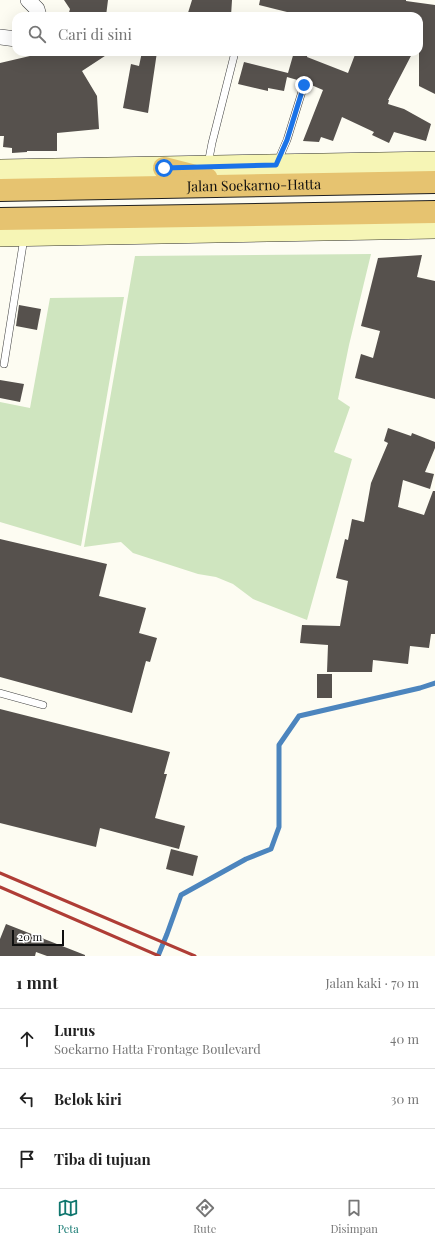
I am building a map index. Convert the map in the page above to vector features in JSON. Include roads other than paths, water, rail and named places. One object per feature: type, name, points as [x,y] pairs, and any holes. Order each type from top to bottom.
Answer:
[{"type":"highway","points":[[164,168],[232,186]]},
{"type":"highway","name":"Jalan Soekarno-Hatta","points":[[0,190],[435,182]]},
{"type":"highway","points":[[0,219],[435,212]]},
{"type":"main road","points":[[0,170],[435,162]]},
{"type":"main road","points":[[0,236],[435,228]]},
{"type":"street","points":[[28,0],[37,9],[38,12]]},
{"type":"street","points":[[0,38],[12,39]]},
{"type":"lane","points":[[208,166],[212,143],[234,56]]},
{"type":"lane","points":[[276,165],[287,140],[304,85]]},
{"type":"lane","points":[[4,364],[24,236]]},
{"type":"lane","points":[[0,693],[42,705]]},
{"type":"waterway","points":[[158,956],[181,895],[246,859],[271,849],[279,827],[279,745],[299,716],[420,688],[435,683]]},
{"type":"railway","points":[[0,873],[195,956]]},
{"type":"railway","points":[[0,887],[159,956]]}]
